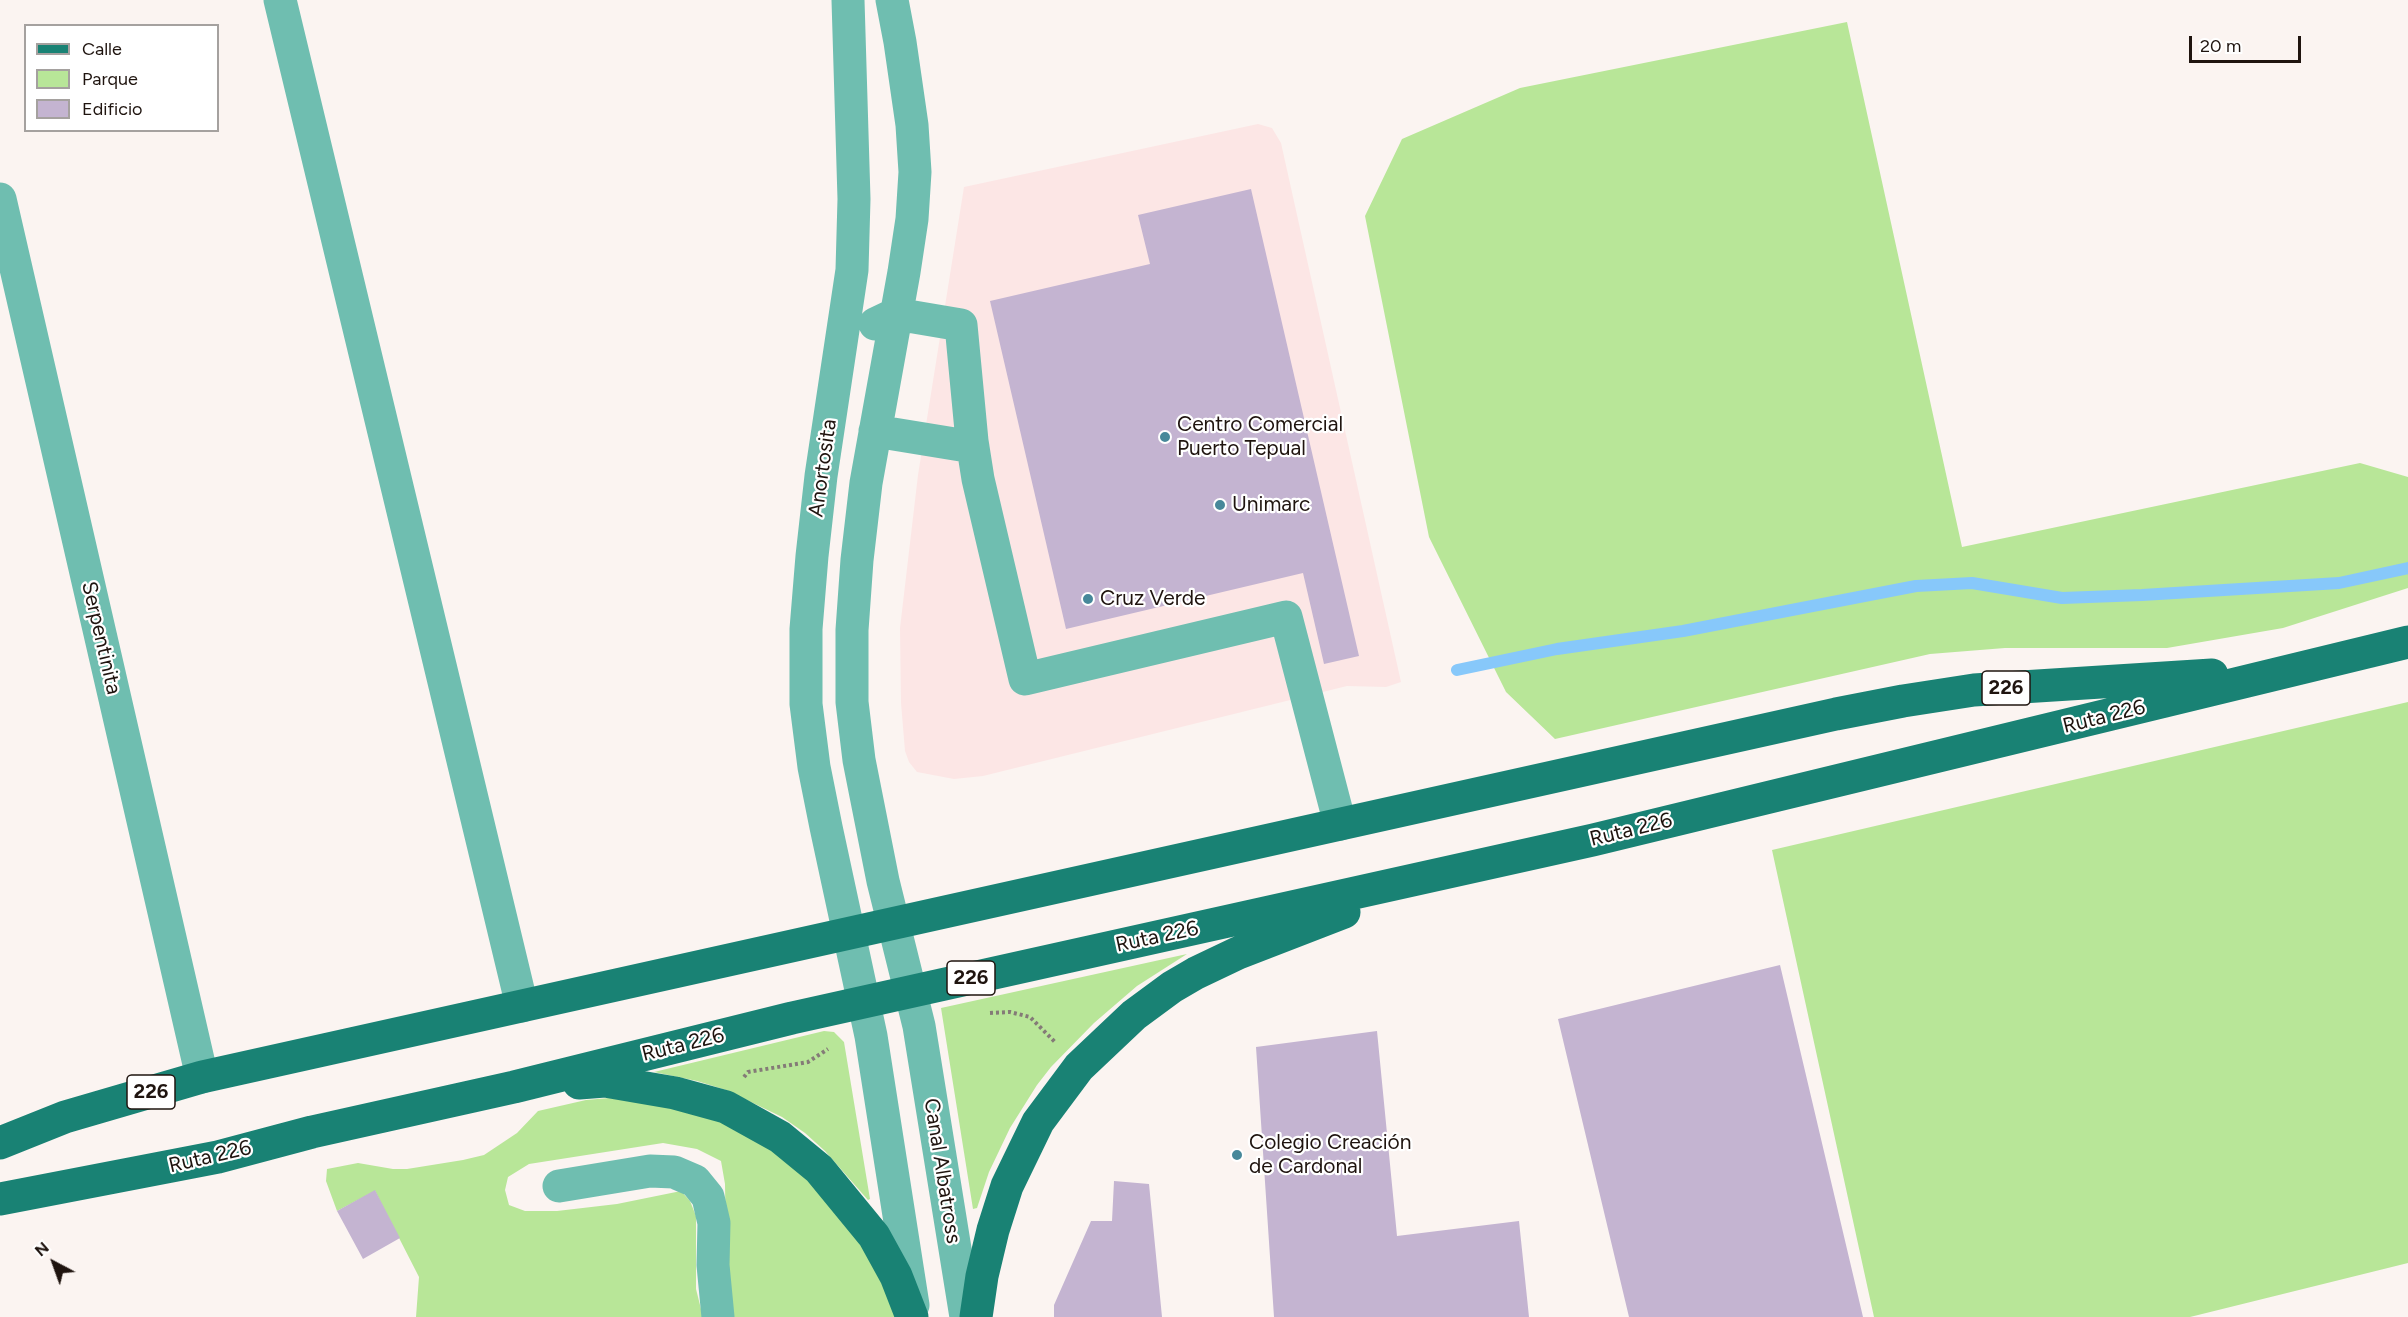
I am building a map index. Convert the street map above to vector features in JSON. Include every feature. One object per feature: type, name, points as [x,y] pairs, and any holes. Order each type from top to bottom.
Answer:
[{"type":"main road","name":"Ruta 226","points":[[0,1199],[218,1157],[312,1132],[514,1087],[792,1018],[1429,877],[1913,764],[2408,642]]},
{"type":"main road","name":"Ruta 226","points":[[0,1143],[65,1117],[202,1077],[893,922],[1903,701],[1974,690],[2242,673],[2312,666]]},
{"type":"main road","points":[[976,1317],[982,1276],[1007,1185],[1038,1122],[1079,1067],[1134,1015],[1172,987],[1196,973],[1238,953],[1429,877]]},
{"type":"main road","points":[[514,1087],[605,1081],[658,1089],[726,1107],[762,1125],[795,1148],[819,1169],[848,1201],[887,1257],[914,1317]]},
{"type":"street","points":[[280,0],[522,1006]]},
{"type":"street","name":"Anortosita","points":[[848,0],[854,199],[852,270],[821,476],[812,556],[806,629],[806,693],[814,768],[871,1036],[914,1317]]},
{"type":"street","points":[[892,0],[912,125],[915,172],[912,219],[866,483],[856,560],[852,630],[852,702],[861,772],[893,922]]},
{"type":"street","name":"Serpentinita","points":[[0,199],[202,1077]]},
{"type":"street","points":[[843,338],[896,314],[961,325],[973,447],[1025,679],[1286,617],[1340,824]]},
{"type":"street","points":[[875,431],[973,447]]},
{"type":"street","name":"Canal Albatross","points":[[893,922],[919,1026],[966,1317]]},
{"type":"street","points":[[559,1186],[650,1171],[674,1172],[695,1181],[708,1197],[714,1223],[712,1265],[718,1317]]},
{"type":"path","points":[[985,1014],[1011,1012],[1030,1017],[1079,1067]]},
{"type":"path","points":[[726,1107],[746,1073],[808,1062],[836,1043]]},
{"type":"shaded area","points":[[1258,124],[1272,128],[1281,143],[1401,682],[1386,687],[1347,686],[983,776],[954,779],[917,772],[909,762],[905,751],[901,703],[900,628],[918,475],[964,187]]},
{"type":"green space","points":[[1847,22],[1962,547],[2360,463],[2408,477],[2408,588],[2283,628],[2167,648],[2005,648],[1930,654],[1555,739],[1506,692],[1429,537],[1365,216],[1402,139],[1520,88]]},
{"type":"green space","points":[[2408,702],[2408,1263],[2190,1317],[1874,1317],[1772,850]]},
{"type":"green space","points":[[1187,954],[1137,986],[1094,1023],[1051,1067],[1010,1128],[989,1172],[977,1208],[973,1209],[941,1008]]},
{"type":"green space","points":[[824,1031],[834,1032],[844,1042],[870,1199],[868,1200],[825,1151],[782,1117],[726,1090],[654,1072]]},
{"type":"green space","points":[[609,1098],[711,1113],[806,1171],[880,1267],[895,1317],[727,1317],[725,1184],[721,1161],[697,1149],[663,1143],[529,1164],[508,1177],[505,1190],[509,1205],[525,1211],[557,1211],[617,1204],[681,1191],[690,1201],[696,1216],[696,1289],[703,1317],[416,1317],[419,1277],[375,1191],[337,1211],[326,1181],[327,1169],[358,1163],[407,1169],[484,1155],[517,1133],[538,1111],[586,1100]]},
{"type":"building","name":"Centro Comercial Puerto Tepual","points":[[1251,189],[1359,656],[1324,664],[1303,573],[1066,629],[990,301],[1150,264],[1138,215]]},
{"type":"building","points":[[1780,965],[1863,1317],[1629,1317],[1558,1019]]},
{"type":"building","points":[[1377,1031],[1397,1236],[1519,1221],[1529,1317],[1274,1317],[1256,1047]]},
{"type":"building","points":[[1114,1181],[1149,1184],[1162,1317],[1054,1317],[1054,1305],[1091,1221],[1112,1221]]},
{"type":"building","points":[[375,1190],[400,1238],[363,1259],[337,1211]]},
{"type":"waterway","points":[[1457,670],[1557,649],[1683,631],[1916,586],[1972,583],[2062,598],[2339,583],[2408,568]]},
{"type":"place","name":"Centro Comercial Puerto Tepual","points":[[1165,437]]},
{"type":"place","name":"Unimarc","points":[[1220,505]]},
{"type":"place","name":"Cruz Verde","points":[[1088,599]]},
{"type":"place","name":"Colegio Creación de Cardonal","points":[[1237,1155]]}]
